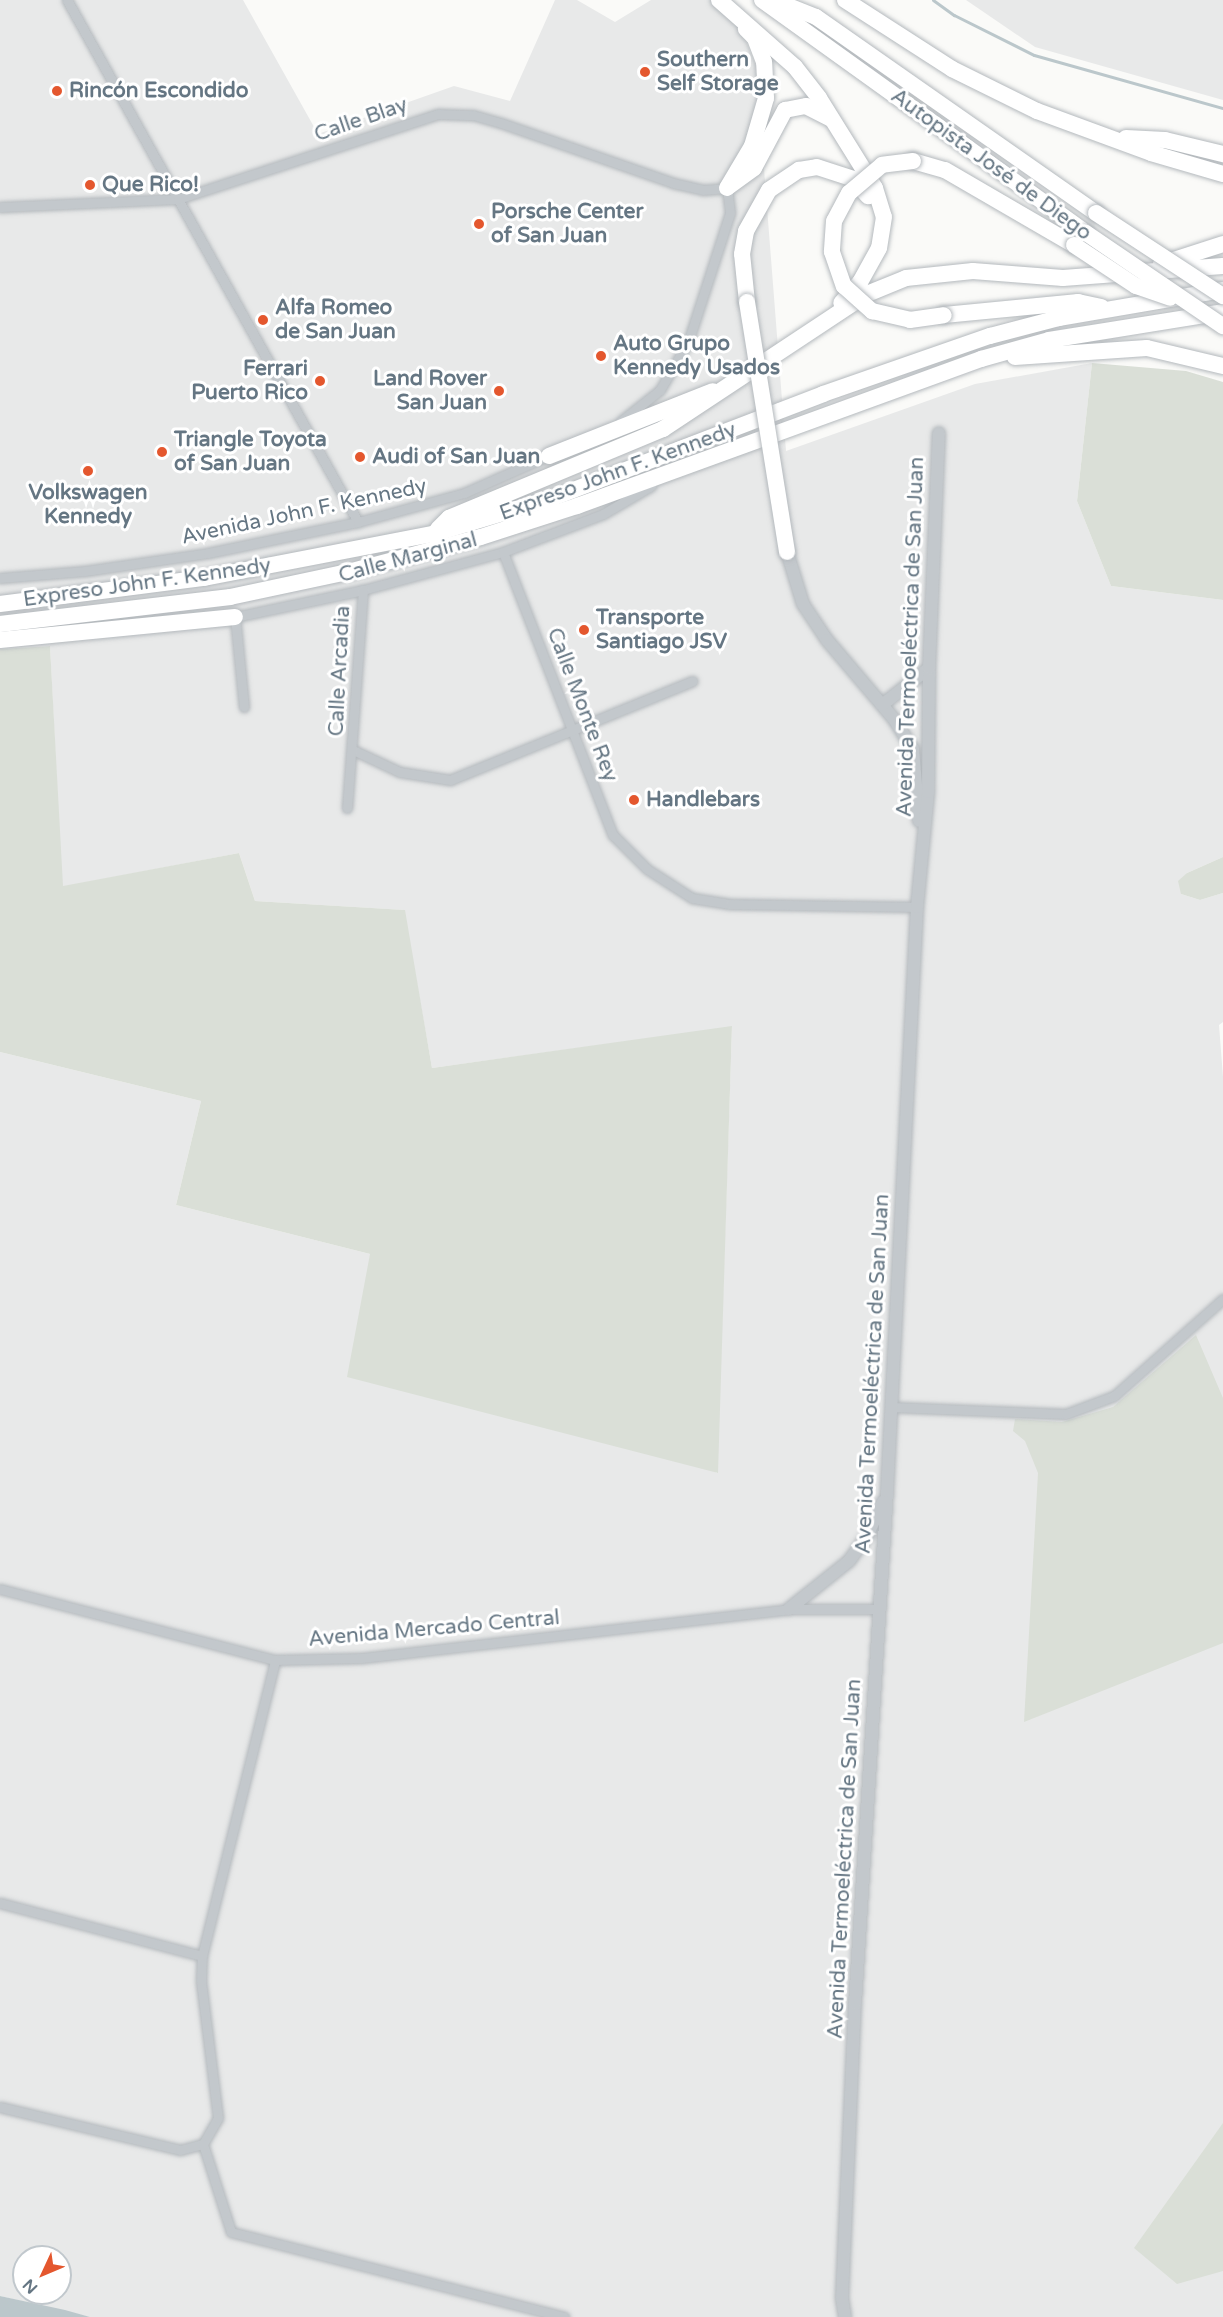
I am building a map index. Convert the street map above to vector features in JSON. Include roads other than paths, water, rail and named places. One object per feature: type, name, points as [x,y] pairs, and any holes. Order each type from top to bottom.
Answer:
[{"type":"highway","points":[[718,0],[795,67],[833,120],[881,202],[884,218],[879,248],[860,282],[824,321]]},
{"type":"highway","points":[[718,0],[754,38],[766,80],[766,98],[752,146],[727,188]]},
{"type":"highway","name":"Autopista José de Diego","points":[[762,0],[1080,239],[1223,326]]},
{"type":"highway","points":[[773,0],[816,17],[1096,213],[1223,296]]},
{"type":"highway","points":[[845,0],[952,69],[1037,111],[1106,137],[1223,174]]},
{"type":"highway","points":[[727,188],[754,168],[777,120],[785,110],[806,106],[833,120]]},
{"type":"highway","points":[[1106,137],[1165,140],[1223,153]]},
{"type":"highway","points":[[1080,239],[945,170],[913,161],[882,165],[849,193],[834,221],[832,252],[844,286],[872,311],[910,320],[1078,302],[1107,309]]},
{"type":"highway","points":[[787,552],[747,302],[742,254],[750,217],[769,190],[799,170],[817,167],[834,171],[853,179],[866,192],[879,224],[879,248]]},
{"type":"highway","points":[[1134,273],[1223,244]]},
{"type":"highway","points":[[433,534],[449,518],[663,429],[867,294],[925,274],[973,271],[1063,278],[1223,266]]},
{"type":"highway","name":"Expreso John F. Kennedy","points":[[0,604],[204,578],[433,534],[550,499],[823,394],[990,336],[1107,309],[1223,290]]},
{"type":"highway","name":"Expreso John F. Kennedy","points":[[0,624],[230,597],[352,571],[481,537],[681,468],[981,359],[1049,340],[1223,312]]},
{"type":"highway","points":[[981,359],[1147,348],[1223,366]]},
{"type":"highway","points":[[549,456],[730,386]]},
{"type":"highway","points":[[0,640],[235,617]]},
{"type":"street","points":[[67,0],[358,522]]},
{"type":"street","name":"Calle Blay","points":[[0,207],[178,199],[438,114],[473,115],[501,123],[673,183],[702,190],[727,188]]},
{"type":"street","name":"Avenida John F. Kennedy","points":[[0,578],[85,571],[211,552],[358,522],[464,493],[549,456],[640,409],[670,378],[688,342],[718,259],[730,213],[727,188]]},
{"type":"street","name":"Avenida Termoeléctrica de San Juan","points":[[845,2317],[842,2298],[855,2004],[887,1491],[917,907],[921,843],[928,792],[929,668],[939,433]]},
{"type":"street","name":"Calle Marginal","points":[[235,617],[363,590],[502,552],[603,514],[681,468]]},
{"type":"street","name":"Calle Monte Rey","points":[[502,552],[613,835],[664,883],[692,898],[730,904],[917,907]]},
{"type":"street","points":[[787,552],[803,604],[827,640],[882,705],[913,749],[921,843]]},
{"type":"street","name":"Calle Arcadia","points":[[363,590],[353,750],[400,772],[450,780],[693,681]]},
{"type":"street","points":[[235,617],[244,707]]},
{"type":"street","points":[[882,705],[929,668]]},
{"type":"street","points":[[347,808],[353,750]]},
{"type":"street","points":[[891,1407],[1066,1414],[1114,1396],[1223,1299]]},
{"type":"street","points":[[789,1609],[849,1562],[867,1536],[887,1491]]},
{"type":"street","name":"Avenida Mercado Central","points":[[0,1588],[275,1660],[362,1658],[789,1609],[879,1609]]},
{"type":"street","points":[[0,2107],[180,2150],[203,2144],[218,2118],[201,1981],[202,1956],[275,1660]]},
{"type":"street","points":[[0,1902],[202,1956]]},
{"type":"street","points":[[203,2144],[231,2232],[564,2317]]},
{"type":"waterway","points":[[933,0],[954,15],[1034,55],[1223,108]]},
{"type":"place","name":"Southern Self Storage","points":[[645,72]]},
{"type":"place","name":"Rincón Escondido","points":[[57,91]]},
{"type":"place","name":"Que Rico!","points":[[90,185]]},
{"type":"place","name":"Porsche Center of San Juan","points":[[479,224]]},
{"type":"place","name":"Alfa Romeo de San Juan","points":[[263,320]]},
{"type":"place","name":"Auto Grupo Kennedy Usados","points":[[601,356]]},
{"type":"place","name":"Ferrari Puerto Rico","points":[[320,381]]},
{"type":"place","name":"Land Rover San Juan","points":[[499,391]]},
{"type":"place","name":"Triangle Toyota of San Juan","points":[[162,452]]},
{"type":"place","name":"Audi of San Juan","points":[[360,457]]},
{"type":"place","name":"Volkswagen Kennedy","points":[[88,471]]},
{"type":"place","name":"Transporte Santiago JSV","points":[[584,630]]},
{"type":"place","name":"Handlebars","points":[[634,800]]}]
